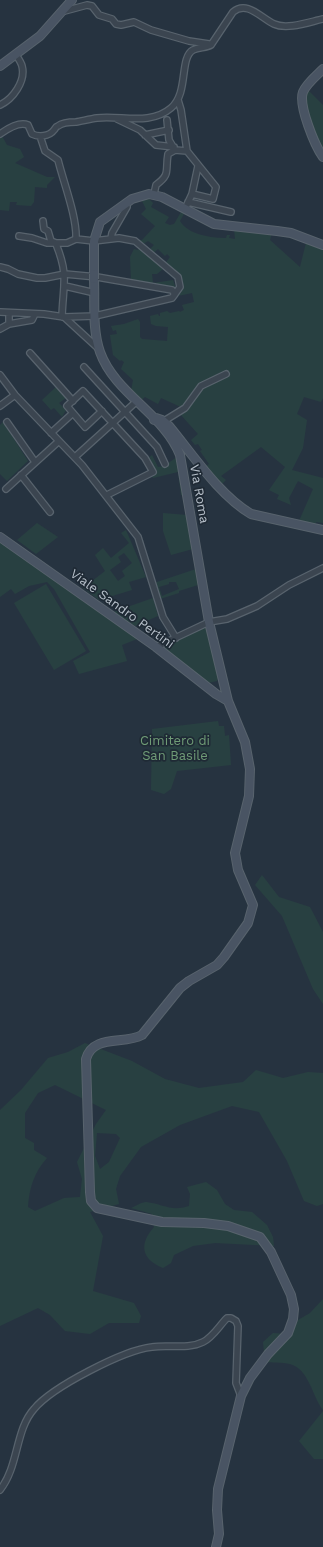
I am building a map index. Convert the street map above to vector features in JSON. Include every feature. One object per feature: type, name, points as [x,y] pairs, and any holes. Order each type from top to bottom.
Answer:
[{"type":"street","points":[[0,66],[40,36],[72,0]]},
{"type":"street","points":[[61,12],[87,5],[92,6],[99,15],[112,19],[116,24],[121,25],[134,22],[151,30],[189,41],[206,44],[213,43]]},
{"type":"street","points":[[192,194],[213,199],[216,187],[187,151],[181,110],[178,100],[189,53],[197,48],[208,46],[213,43],[233,12],[239,8],[252,10],[276,25],[300,24],[323,19]]},
{"type":"street","points":[[0,105],[10,97],[21,81],[22,65],[16,55]]},
{"type":"street","points":[[323,69],[304,91],[302,96],[302,104],[315,143],[323,157]]},
{"type":"street","points":[[0,134],[8,128],[24,123],[28,124],[32,134],[40,136],[49,134],[57,126],[64,123],[96,118],[138,119],[151,117],[168,110],[178,100]]},
{"type":"street","points":[[113,118],[140,130],[156,145],[187,151]]},
{"type":"street","points":[[167,120],[169,140],[174,149]]},
{"type":"street","points":[[145,135],[168,130]]},
{"type":"street","points":[[40,136],[45,151],[58,160],[77,226],[76,239]]},
{"type":"street","points":[[174,149],[168,154],[166,175],[163,180],[156,185],[154,194],[187,206],[231,212]]},
{"type":"street","points":[[187,206],[192,194],[198,166]]},
{"type":"street","name":"Via Roma","points":[[154,194],[138,197],[126,202],[100,222],[94,241],[93,276],[96,336],[99,350],[109,370],[171,439],[180,455],[209,622],[228,701],[245,742],[250,769],[249,796],[235,853],[238,870],[253,905],[252,914],[248,923],[217,965],[180,988],[142,1035],[136,1038],[99,1043],[88,1052],[86,1059],[90,1192],[91,1201],[97,1208],[162,1222],[204,1223],[228,1226],[260,1237],[271,1252],[291,1295],[294,1309],[293,1319],[288,1333],[268,1354],[250,1378],[241,1396]]},
{"type":"street","points":[[111,238],[112,233],[127,207],[126,202]]},
{"type":"street","points":[[187,206],[214,224],[284,232],[323,245]]},
{"type":"street","points":[[43,221],[44,229],[48,231],[51,241],[56,244],[64,266],[65,286],[62,301],[63,317],[99,350]]},
{"type":"street","points":[[0,312],[63,317],[95,316],[172,298],[180,287],[178,277],[135,241],[122,238],[94,241],[76,239],[56,244],[18,236]]},
{"type":"street","points":[[0,267],[8,268],[18,274],[37,278],[65,274],[93,276],[172,290],[175,294]]},
{"type":"street","points":[[65,286],[95,293]]},
{"type":"street","points":[[9,313],[9,324]]},
{"type":"street","points":[[0,329],[9,324],[32,320],[35,314]]},
{"type":"street","points":[[30,353],[73,400]]},
{"type":"street","points":[[84,367],[156,446],[165,464]]},
{"type":"street","points":[[0,374],[15,395],[74,457],[107,495],[138,537],[163,617],[176,638]]},
{"type":"street","points":[[164,421],[184,408],[201,386],[226,374]]},
{"type":"street","points":[[102,411],[85,427],[67,406],[84,391],[145,458],[153,472],[107,495]]},
{"type":"street","points":[[0,406],[15,395]]},
{"type":"street","points":[[74,457],[137,401]]},
{"type":"street","points":[[51,433],[73,413]]},
{"type":"street","points":[[154,420],[156,418],[164,421],[223,489],[247,511],[252,514],[323,530]]},
{"type":"street","points":[[7,422],[35,462]]},
{"type":"street","points":[[6,489],[59,441]]},
{"type":"street","points":[[21,476],[50,512]]},
{"type":"street","name":"Viale Sandro Pertini","points":[[0,537],[156,647],[216,694],[228,701]]},
{"type":"street","points":[[156,647],[209,622],[227,619],[257,606],[289,585],[323,568]]},
{"type":"street","points":[[0,1490],[12,1470],[28,1418],[34,1408],[55,1391],[87,1372],[124,1356],[152,1347],[180,1347],[203,1342],[227,1318],[230,1318],[236,1321],[238,1326],[236,1383],[241,1396],[218,1489],[217,1510],[219,1534],[216,1547]]},
{"type":"green space","points":[[308,90],[323,105],[323,153],[304,104]]},
{"type":"green space","points":[[0,136],[2,136],[7,145],[20,149],[24,157],[15,163],[47,177],[55,177],[47,185],[47,188],[35,187],[34,202],[31,206],[16,205],[17,202],[10,202],[9,211],[0,210]]},
{"type":"green space","points":[[147,197],[153,203],[151,207],[169,217],[165,223],[170,225],[174,224],[181,212],[184,214],[180,221],[184,226],[194,233],[201,235],[226,238],[227,235],[230,235],[229,238],[235,239],[234,229],[272,232],[270,240],[300,267],[306,243],[323,250],[323,398],[321,402],[304,397],[297,414],[307,420],[303,448],[292,470],[323,478],[323,523],[316,522],[315,525],[299,521],[313,489],[298,481],[289,498],[291,505],[277,499],[279,495],[269,490],[285,467],[261,447],[221,476],[226,480],[221,485],[202,464],[203,463],[206,466],[209,464],[200,451],[202,450],[198,444],[195,445],[191,440],[198,434],[180,414],[183,408],[161,398],[158,404],[145,397],[140,401],[131,391],[133,380],[121,369],[124,362],[121,360],[120,361],[113,355],[110,335],[117,334],[116,330],[113,331],[111,326],[124,324],[138,319],[140,322],[140,337],[142,339],[167,341],[168,327],[151,324],[150,316],[158,314],[160,316],[160,313],[167,311],[170,313],[180,312],[184,310],[182,305],[194,302],[192,293],[178,296],[179,281],[164,265],[170,257],[167,254],[165,256],[158,249],[152,254],[149,250],[154,245],[148,241],[143,244],[137,240],[142,240],[155,226],[141,214],[146,209],[141,199]]},
{"type":"green space","points":[[139,246],[163,269],[157,274],[152,274],[153,283],[173,280],[176,289],[131,280],[130,257],[134,249],[138,250]]},
{"type":"green space","points":[[56,387],[66,398],[59,403],[66,410],[62,417],[54,408],[51,410],[42,400]]},
{"type":"green space","points":[[3,422],[28,461],[7,481],[0,474],[0,425]]},
{"type":"green space","points":[[152,455],[158,467],[164,466],[177,457],[183,496],[181,495],[178,472],[153,478],[151,475],[156,473],[148,458]]},
{"type":"green space","points":[[163,513],[187,515],[193,549],[171,555],[163,531]]},
{"type":"green space","points":[[37,523],[58,537],[36,554],[17,540]]},
{"type":"green space","points":[[126,530],[146,577],[129,582],[132,590],[99,600],[83,588],[105,571],[95,555],[103,548],[111,558],[129,543],[121,533]],"holes":[[[124,553],[132,563],[122,571],[125,576],[118,581],[110,570],[121,562],[118,557]]]},
{"type":"green space","points":[[0,542],[137,639],[122,645],[127,661],[79,674],[73,661],[90,652],[54,589],[47,582],[29,586],[15,594],[11,589],[0,597]]},
{"type":"green space","points":[[196,569],[198,585],[179,591],[179,593],[160,599],[154,583]],"holes":[[[169,582],[176,582],[179,589],[162,596],[159,587],[169,584]]]},
{"type":"green space","points":[[46,584],[86,651],[54,670],[14,603]]},
{"type":"green space","points":[[153,598],[158,616],[135,626],[113,612]]},
{"type":"green space","points":[[207,626],[218,678],[217,681],[208,683],[161,649]]},
{"type":"green space","name":"Cimitero di San Basile","points":[[218,721],[219,726],[224,726],[225,736],[229,735],[231,765],[177,771],[171,789],[164,794],[151,790],[152,729]]},
{"type":"green space","points":[[262,875],[279,897],[310,907],[323,932],[323,1004],[313,989],[282,916],[255,885]]},
{"type":"green space","points":[[85,1043],[132,1061],[165,1079],[199,1088],[243,1082],[256,1070],[283,1078],[308,1072],[323,1073],[323,1204],[317,1206],[304,1201],[287,1161],[259,1112],[232,1106],[180,1125],[141,1147],[120,1176],[116,1189],[119,1204],[90,1212],[103,1236],[93,1291],[134,1303],[141,1316],[139,1323],[109,1323],[90,1334],[65,1331],[50,1315],[38,1308],[0,1326],[0,1110],[21,1090],[48,1058],[68,1052]],"holes":[[[55,1085],[106,1110],[96,1124],[77,1162],[82,1179],[80,1197],[64,1198],[35,1211],[28,1207],[30,1194],[33,1181],[42,1163],[47,1158],[34,1150],[34,1143],[25,1138],[25,1113],[38,1093]],[[97,1133],[116,1134],[120,1138],[109,1162],[100,1169],[95,1156]]]},
{"type":"green space","points":[[206,1182],[217,1190],[225,1204],[234,1210],[252,1212],[267,1225],[273,1237],[274,1246],[215,1243],[193,1246],[174,1255],[171,1263],[163,1268],[150,1260],[145,1250],[144,1245],[146,1239],[154,1227],[152,1214],[131,1208],[146,1202],[172,1208],[183,1208],[189,1206],[190,1194],[187,1187]]},
{"type":"green space","points":[[323,1299],[323,1410],[302,1371],[287,1363],[265,1362],[263,1342],[273,1333],[290,1334],[298,1320],[310,1313]]},
{"type":"green space","points":[[323,1411],[323,1459],[314,1459],[299,1441]]}]
